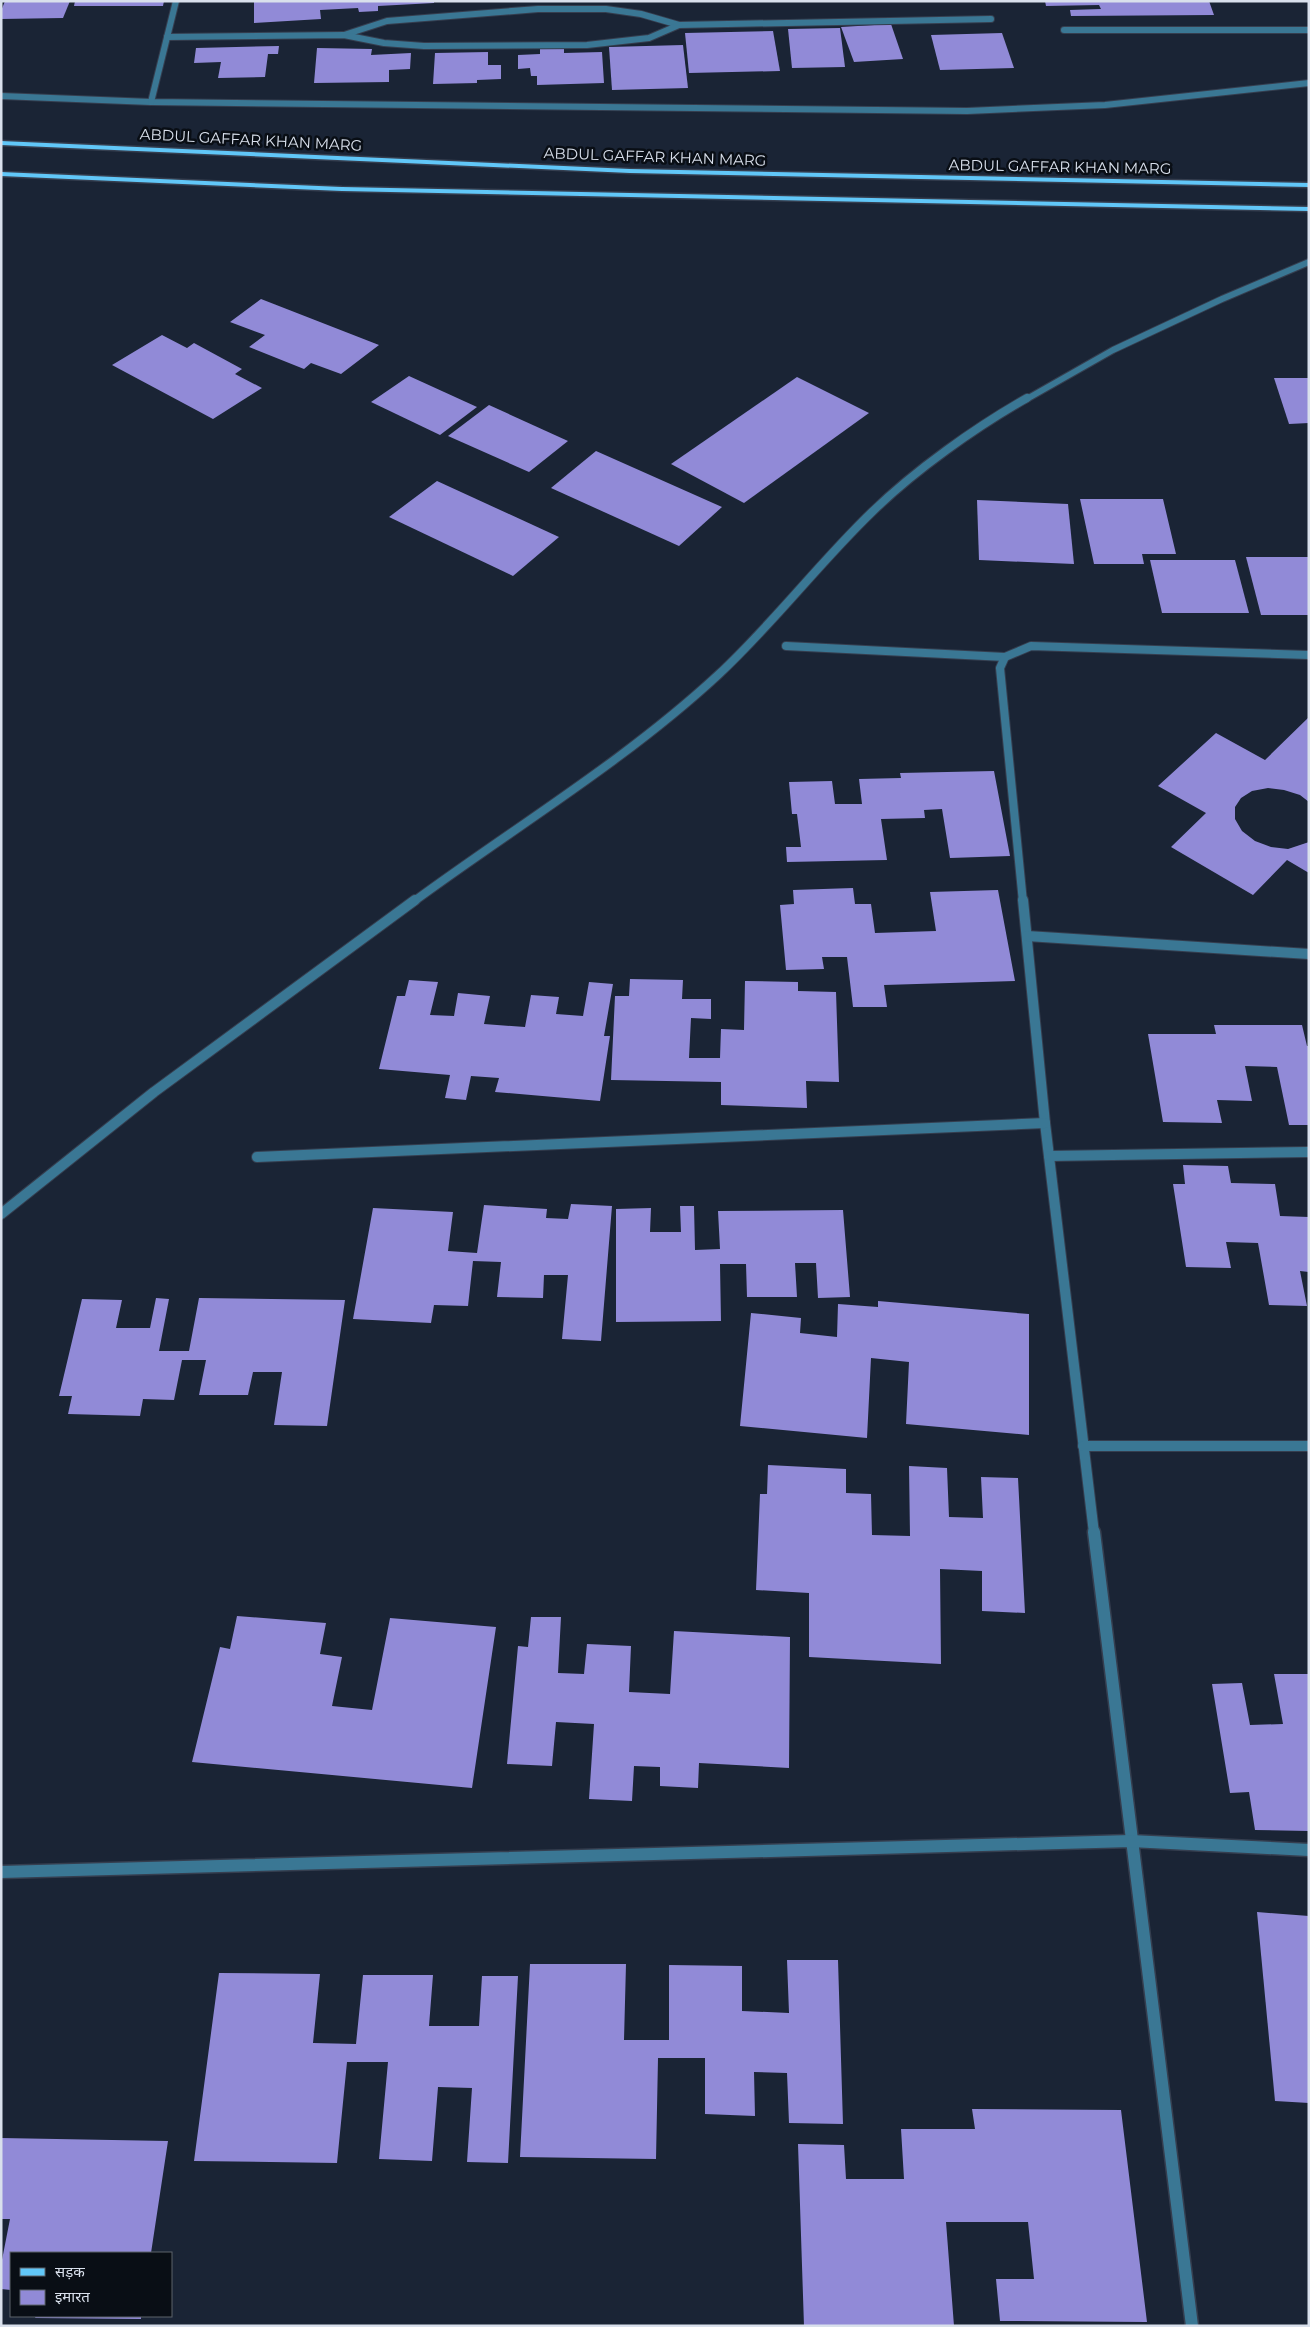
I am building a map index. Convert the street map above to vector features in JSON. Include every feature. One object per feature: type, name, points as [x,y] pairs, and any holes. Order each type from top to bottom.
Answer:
[{"type":"main road","name":"ABDUL GAFFAR KHAN MARG","points":[[1,143],[640,171],[1309,185]]},
{"type":"main road","points":[[1,174],[342,189],[1309,209]]},
{"type":"street","points":[[151,102],[176,1]]},
{"type":"street","points":[[344,35],[387,21],[538,9],[606,9],[641,14],[679,25],[991,19]]},
{"type":"street","points":[[167,37],[344,35],[384,43],[424,46],[587,46],[649,38],[679,25]]},
{"type":"street","points":[[1064,30],[1309,30]]},
{"type":"street","points":[[1,96],[151,102],[967,111],[1105,105],[1309,83]]},
{"type":"street","points":[[1,1214],[154,1092],[489,846],[628,750],[673,715],[720,673],[873,511],[917,474],[958,444],[1003,412],[1113,350],[1222,299],[1309,262]]},
{"type":"street","points":[[786,646],[1005,658],[1031,646],[1309,654]]},
{"type":"street","points":[[1005,658],[1000,668],[1045,1123],[1131,1841],[1192,2326]]},
{"type":"street","points":[[1027,936],[1309,954]]},
{"type":"street","points":[[257,1157],[1045,1123]]},
{"type":"street","points":[[1049,1156],[1309,1152]]},
{"type":"street","points":[[1084,1446],[1309,1446]]},
{"type":"street","points":[[1,1872],[1131,1841],[1309,1850]]},
{"type":"building","points":[[5,1],[70,1],[63,18],[1,19],[1,11]]},
{"type":"building","points":[[75,1],[164,1],[163,6],[74,6]]},
{"type":"building","points":[[254,1],[434,1],[434,3],[378,6],[378,11],[359,12],[358,8],[320,10],[321,19],[254,23]]},
{"type":"building","points":[[1045,1],[1209,1],[1214,15],[1071,16],[1070,10],[1101,9],[1099,5],[1046,6]]},
{"type":"building","points":[[891,24],[903,59],[854,62],[841,27]]},
{"type":"building","points":[[840,28],[845,67],[792,68],[788,29]]},
{"type":"building","points":[[773,31],[780,71],[689,73],[685,33]]},
{"type":"building","points":[[1002,33],[1014,68],[940,70],[931,35]]},
{"type":"building","points":[[683,45],[688,88],[612,90],[609,47]]},
{"type":"building","points":[[279,46],[278,54],[268,54],[265,77],[218,78],[221,62],[194,63],[196,48]]},
{"type":"building","points":[[564,47],[564,53],[602,52],[604,83],[537,85],[537,76],[531,76],[530,68],[518,69],[518,55],[540,54],[540,48]]},
{"type":"building","points":[[317,48],[372,49],[371,55],[411,53],[410,69],[389,70],[389,82],[314,83]]},
{"type":"building","points":[[488,52],[488,65],[501,65],[501,79],[477,80],[477,83],[433,84],[435,53]]},
{"type":"building","points":[[261,299],[379,345],[341,374],[311,363],[304,369],[249,347],[265,335],[230,322]]},
{"type":"building","points":[[162,335],[187,348],[194,343],[242,369],[235,374],[262,388],[213,419],[112,365]]},
{"type":"building","points":[[409,376],[477,407],[440,435],[371,402]]},
{"type":"building","points":[[797,377],[869,413],[744,503],[671,464]]},
{"type":"building","points":[[1274,378],[1309,378],[1309,423],[1289,424]]},
{"type":"building","points":[[489,405],[568,441],[529,472],[448,436]]},
{"type":"building","points":[[596,451],[722,507],[679,546],[551,488]]},
{"type":"building","points":[[437,481],[559,537],[513,576],[389,517]]},
{"type":"building","points":[[1080,499],[1163,499],[1176,554],[1142,554],[1144,564],[1094,564]]},
{"type":"building","points":[[977,500],[1068,504],[1074,564],[979,560]]},
{"type":"building","points":[[1246,557],[1309,557],[1309,615],[1261,615]]},
{"type":"building","points":[[1150,560],[1235,560],[1249,613],[1162,613]]},
{"type":"building","points":[[1309,717],[1309,802],[1300,795],[1284,790],[1268,788],[1252,791],[1241,798],[1235,807],[1235,819],[1242,831],[1255,841],[1271,847],[1288,849],[1309,842],[1309,873],[1287,860],[1253,895],[1171,847],[1206,813],[1158,786],[1216,733],[1265,760]]},
{"type":"building","points":[[994,771],[1010,856],[950,858],[942,809],[924,810],[925,818],[881,819],[887,860],[787,862],[786,847],[801,847],[797,814],[792,814],[789,782],[832,781],[835,804],[862,804],[859,779],[901,778],[900,773]]},
{"type":"building","points":[[853,888],[855,904],[871,904],[875,933],[936,931],[930,892],[998,890],[1015,981],[884,985],[887,1007],[853,1007],[847,957],[822,957],[824,969],[786,970],[780,905],[794,904],[793,890]]},
{"type":"building","points":[[630,979],[683,980],[682,999],[711,999],[711,1019],[691,1018],[689,1058],[720,1058],[721,1029],[744,1030],[745,981],[798,982],[798,991],[836,992],[839,1082],[806,1081],[807,1108],[721,1105],[721,1082],[611,1080],[615,996],[629,996]]},
{"type":"building","points":[[409,980],[438,982],[430,1015],[454,1016],[458,993],[490,996],[484,1024],[525,1027],[531,995],[559,997],[556,1014],[583,1016],[589,982],[613,984],[604,1036],[610,1036],[600,1101],[495,1092],[499,1078],[471,1076],[466,1100],[445,1098],[450,1075],[379,1069],[397,996],[405,996]]},
{"type":"building","points":[[1214,1025],[1302,1025],[1307,1046],[1309,1046],[1309,1125],[1289,1125],[1277,1067],[1245,1066],[1252,1101],[1217,1100],[1222,1123],[1163,1122],[1148,1034],[1216,1034]]},
{"type":"building","points":[[1183,1165],[1228,1166],[1231,1183],[1275,1184],[1280,1216],[1309,1217],[1309,1272],[1300,1271],[1307,1306],[1269,1305],[1258,1243],[1226,1242],[1231,1268],[1186,1267],[1173,1184],[1185,1184]]},
{"type":"building","points":[[571,1204],[612,1206],[601,1341],[562,1339],[568,1275],[544,1275],[543,1298],[497,1297],[501,1262],[473,1261],[468,1306],[434,1305],[431,1323],[353,1319],[373,1208],[453,1212],[448,1251],[477,1253],[484,1205],[547,1209],[546,1218],[568,1219]]},
{"type":"building","points":[[680,1206],[694,1206],[695,1250],[720,1249],[718,1211],[843,1210],[850,1297],[818,1298],[816,1263],[795,1263],[797,1297],[747,1297],[746,1264],[720,1264],[721,1321],[616,1322],[616,1209],[651,1208],[650,1232],[681,1232]]},
{"type":"building","points":[[156,1298],[169,1299],[159,1351],[189,1351],[199,1298],[345,1300],[327,1426],[274,1425],[282,1372],[253,1372],[248,1395],[199,1395],[206,1360],[182,1360],[174,1400],[143,1399],[140,1416],[68,1414],[72,1396],[59,1396],[82,1299],[122,1300],[116,1328],[150,1328]]},
{"type":"building","points":[[878,1301],[1029,1314],[1029,1435],[906,1424],[909,1362],[871,1358],[867,1438],[740,1426],[751,1313],[801,1318],[800,1333],[837,1337],[838,1304],[878,1307]]},
{"type":"building","points":[[768,1465],[846,1469],[846,1493],[871,1494],[872,1535],[910,1536],[909,1466],[947,1468],[949,1517],[983,1518],[981,1477],[1018,1478],[1025,1613],[982,1611],[982,1571],[940,1569],[941,1664],[809,1657],[809,1593],[756,1590],[760,1494],[767,1494]]},
{"type":"building","points":[[237,1616],[326,1623],[320,1654],[342,1657],[332,1706],[372,1710],[390,1618],[496,1627],[472,1788],[192,1762],[220,1647],[230,1649]]},
{"type":"building","points":[[531,1617],[561,1617],[558,1673],[584,1674],[587,1644],[631,1646],[629,1692],[670,1694],[674,1631],[790,1637],[789,1768],[699,1763],[698,1788],[660,1786],[660,1767],[634,1766],[632,1801],[589,1799],[594,1724],[556,1722],[552,1766],[507,1764],[518,1646],[528,1647]]},
{"type":"building","points":[[1274,1674],[1309,1674],[1309,1831],[1255,1830],[1249,1792],[1230,1793],[1212,1684],[1242,1683],[1250,1725],[1283,1724]]},
{"type":"building","points":[[1257,1912],[1309,1916],[1309,2103],[1275,2101]]},
{"type":"building","points":[[787,1960],[838,1960],[843,2124],[789,2123],[787,2073],[754,2072],[755,2116],[705,2114],[705,2058],[658,2058],[656,2159],[520,2157],[530,1964],[626,1964],[624,2040],[669,2040],[669,1965],[742,1966],[742,2011],[789,2013]]},
{"type":"building","points":[[219,1973],[320,1974],[313,2043],[356,2044],[363,1975],[433,1975],[429,2026],[479,2026],[482,1976],[518,1976],[508,2163],[467,2162],[472,2088],[438,2087],[432,2161],[379,2159],[388,2062],[347,2062],[337,2163],[194,2161]]},
{"type":"building","points":[[972,2109],[1121,2110],[1147,2322],[1000,2321],[996,2279],[1034,2279],[1028,2222],[946,2222],[954,2326],[804,2326],[798,2144],[844,2145],[846,2179],[904,2179],[901,2129],[975,2129]]},
{"type":"building","points":[[1,2138],[168,2141],[151,2252],[10,2252],[10,2290],[1,2289],[1,2265],[10,2219],[1,2219]]},
{"type":"building","points":[[141,2317],[141,2319],[35,2318]]}]
